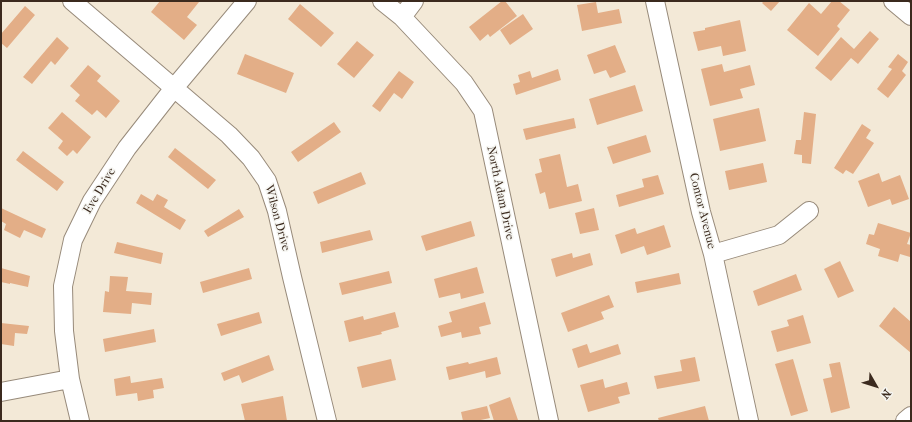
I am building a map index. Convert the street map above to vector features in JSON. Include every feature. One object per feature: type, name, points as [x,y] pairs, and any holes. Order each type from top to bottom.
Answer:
[{"type":"street","name":"Wilson Drive","points":[[72,1],[229,135],[251,158],[267,181],[277,211],[327,421]]},
{"type":"street","name":"Eve Drive","points":[[80,421],[70,379],[64,331],[64,286],[73,240],[92,201],[127,148],[174,88],[247,1]]},
{"type":"street","name":"North Adam Drive","points":[[382,1],[402,17],[464,83],[483,111],[549,421]]},
{"type":"street","points":[[402,17],[414,1]]},
{"type":"street","name":"Contor Avenue","points":[[655,1],[701,212],[713,254],[749,421]]},
{"type":"street","points":[[893,1],[911,16]]},
{"type":"street","points":[[713,254],[779,235],[809,211]]},
{"type":"street","points":[[1,392],[70,379]]},
{"type":"street","points":[[905,421],[911,416]]},
{"type":"building","points":[[160,1],[199,2],[187,17],[197,25],[184,40],[151,12]]},
{"type":"building","points":[[502,1],[505,1],[517,16],[490,37],[488,34],[480,41],[469,27]]},
{"type":"building","points":[[764,1],[780,1],[771,11],[762,3]]},
{"type":"building","points":[[832,1],[839,1],[850,10],[837,26],[840,29],[818,56],[787,30],[809,3],[821,14]]},
{"type":"building","points":[[596,2],[598,13],[619,9],[622,23],[582,31],[577,5]]},
{"type":"building","points":[[300,4],[334,33],[321,47],[288,19]]},
{"type":"building","points":[[25,6],[35,15],[7,48],[1,43],[1,34]]},
{"type":"building","points":[[523,14],[533,29],[510,45],[500,30]]},
{"type":"building","points":[[740,20],[746,51],[723,56],[721,46],[698,51],[693,32]]},
{"type":"building","points":[[870,31],[879,39],[858,64],[851,58],[831,81],[815,68],[841,37],[854,49]]},
{"type":"building","points":[[57,37],[69,48],[55,65],[51,61],[32,84],[23,77]]},
{"type":"building","points":[[357,41],[374,55],[354,78],[337,64]]},
{"type":"building","points":[[615,45],[626,72],[610,78],[606,70],[594,74],[587,55]]},
{"type":"building","points":[[245,54],[294,73],[286,93],[237,74]]},
{"type":"building","points":[[898,54],[908,62],[902,71],[906,75],[888,98],[877,89],[892,69],[888,67]]},
{"type":"building","points":[[722,64],[724,72],[750,65],[755,85],[740,89],[743,98],[710,106],[701,69]]},
{"type":"building","points":[[88,65],[101,76],[97,81],[120,101],[106,118],[97,110],[92,115],[75,101],[80,95],[70,86]]},
{"type":"building","points":[[558,69],[561,80],[516,95],[513,84],[520,82],[518,75],[530,71],[532,78]]},
{"type":"building","points":[[399,71],[414,82],[402,99],[394,93],[380,112],[372,106]]},
{"type":"building","points":[[635,85],[643,111],[597,125],[589,99]]},
{"type":"building","points":[[759,108],[766,141],[720,151],[713,119]]},
{"type":"building","points":[[62,112],[91,137],[77,154],[73,150],[67,156],[58,148],[63,141],[48,128]]},
{"type":"building","points":[[804,112],[816,114],[811,164],[802,163],[802,155],[794,154],[796,140],[801,140]]},
{"type":"building","points":[[574,118],[576,128],[526,140],[523,129]]},
{"type":"building","points":[[334,122],[341,132],[298,162],[291,152]]},
{"type":"building","points":[[862,124],[871,130],[866,138],[874,143],[853,174],[846,170],[843,174],[834,168]]},
{"type":"building","points":[[646,135],[651,152],[613,164],[607,147]]},
{"type":"building","points":[[175,148],[216,180],[208,189],[168,157]]},
{"type":"building","points":[[23,151],[64,182],[57,191],[16,160]]},
{"type":"building","points":[[560,154],[567,187],[578,184],[582,201],[549,209],[545,192],[540,194],[535,174],[542,172],[539,159]]},
{"type":"building","points":[[763,163],[767,182],[729,190],[725,171]]},
{"type":"building","points":[[361,172],[366,184],[318,204],[313,192]]},
{"type":"building","points":[[879,173],[882,182],[900,175],[909,199],[892,205],[890,199],[868,207],[858,181]]},
{"type":"building","points":[[658,175],[664,194],[619,207],[616,195],[644,187],[642,179]]},
{"type":"building","points":[[141,194],[153,201],[157,194],[168,200],[164,207],[186,220],[180,230],[136,203]]},
{"type":"building","points":[[1,208],[46,229],[42,238],[24,230],[20,238],[4,230],[6,224],[1,221]]},
{"type":"building","points":[[594,208],[599,230],[580,234],[575,213]]},
{"type":"building","points":[[239,209],[244,217],[208,237],[204,231]]},
{"type":"building","points":[[471,221],[475,236],[426,251],[421,236]]},
{"type":"building","points":[[878,223],[911,233],[907,244],[911,245],[910,257],[900,254],[898,262],[878,256],[880,249],[866,244],[869,234],[874,235]]},
{"type":"building","points":[[664,225],[671,247],[647,255],[644,246],[621,254],[615,235],[635,228],[637,234]]},
{"type":"building","points":[[370,230],[373,240],[322,253],[320,242]]},
{"type":"building","points":[[117,242],[163,253],[161,264],[114,253]]},
{"type":"building","points":[[572,253],[573,258],[590,253],[593,265],[556,277],[551,259]]},
{"type":"building","points":[[840,261],[854,291],[838,298],[824,269]]},
{"type":"building","points":[[477,267],[484,293],[461,299],[460,293],[439,298],[434,279]]},
{"type":"building","points":[[1,268],[30,276],[28,287],[1,282]]},
{"type":"building","points":[[249,268],[252,279],[203,293],[200,282]]},
{"type":"building","points":[[389,271],[392,283],[342,295],[339,283]]},
{"type":"building","points":[[679,273],[681,284],[637,293],[635,282]]},
{"type":"building","points":[[796,274],[802,290],[758,306],[753,291]]},
{"type":"building","points":[[110,276],[128,277],[126,291],[152,293],[151,305],[132,303],[131,314],[103,312],[105,291],[109,292]]},
{"type":"building","points":[[609,295],[614,307],[601,312],[604,319],[568,332],[561,313]]},
{"type":"building","points":[[485,302],[491,324],[479,327],[481,334],[462,338],[461,332],[441,337],[438,326],[452,322],[449,312]]},
{"type":"building","points":[[894,307],[911,322],[911,353],[879,326]]},
{"type":"building","points":[[259,312],[262,323],[221,336],[217,324]]},
{"type":"building","points":[[395,312],[399,327],[381,332],[382,334],[349,342],[344,321],[363,316],[364,320]]},
{"type":"building","points":[[803,315],[811,343],[777,352],[771,331],[789,326],[787,320]]},
{"type":"building","points":[[1,323],[29,326],[27,334],[15,333],[14,346],[1,344]]},
{"type":"building","points":[[154,329],[156,342],[105,352],[103,339]]},
{"type":"building","points":[[587,344],[590,353],[618,344],[621,354],[578,368],[572,349]]},
{"type":"building","points":[[269,355],[274,370],[242,383],[239,375],[224,381],[221,373]]},
{"type":"building","points":[[497,357],[501,374],[486,378],[485,371],[449,380],[446,367],[468,362],[469,364]]},
{"type":"building","points":[[695,357],[700,381],[657,389],[654,376],[682,371],[680,360]]},
{"type":"building","points":[[391,359],[396,380],[362,388],[357,367]]},
{"type":"building","points":[[793,359],[808,411],[791,416],[775,364]]},
{"type":"building","points":[[840,362],[850,408],[831,413],[823,379],[832,377],[829,364]]},
{"type":"building","points":[[130,376],[131,383],[162,378],[164,388],[153,390],[154,398],[138,401],[137,393],[116,396],[114,379]]},
{"type":"building","points":[[603,379],[605,388],[627,382],[630,394],[618,397],[620,403],[588,412],[580,385]]},
{"type":"building","points":[[283,396],[287,421],[245,421],[241,404]]},
{"type":"building","points":[[510,397],[518,420],[494,421],[489,405]]},
{"type":"building","points":[[487,406],[490,418],[476,421],[463,421],[461,412]]},
{"type":"building","points":[[705,406],[709,421],[659,421],[658,418]]}]
